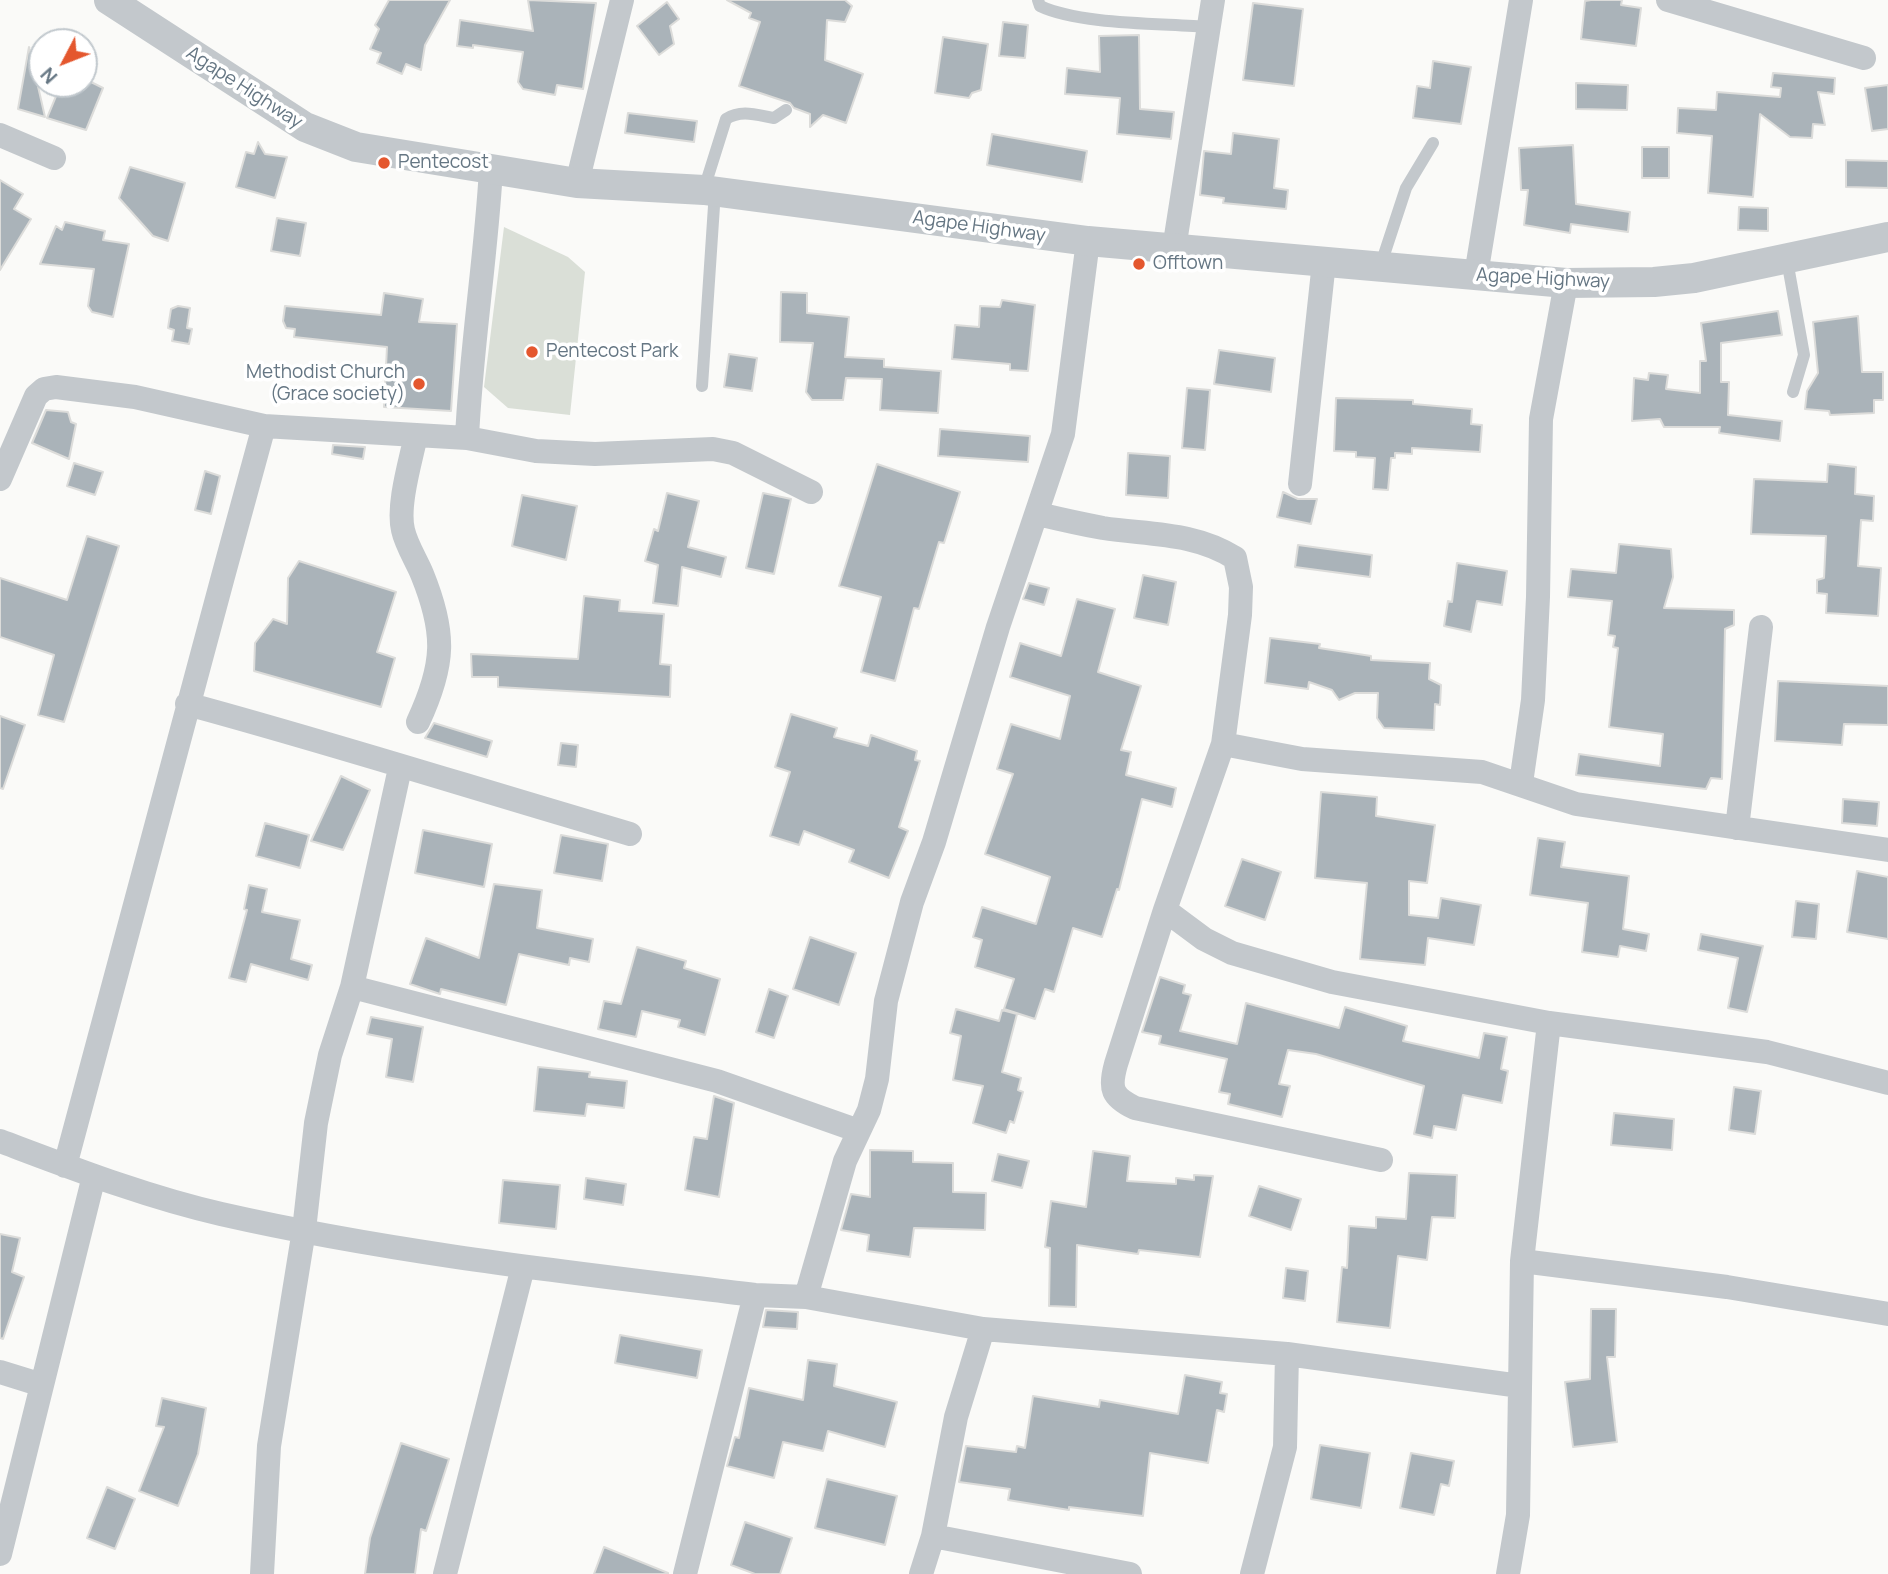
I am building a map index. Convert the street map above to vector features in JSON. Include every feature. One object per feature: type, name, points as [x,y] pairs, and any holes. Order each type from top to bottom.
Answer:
[{"type":"street","name":"Agape Highway","points":[[110,0],[305,127],[356,147],[577,183],[710,190],[1088,241],[1566,283],[1654,282],[1708,276],[1888,237]]},
{"type":"street","points":[[577,183],[622,0]]},
{"type":"street","points":[[1174,249],[1213,0]]},
{"type":"street","points":[[1476,275],[1521,0]]},
{"type":"street","points":[[1668,0],[1864,58]]},
{"type":"street","points":[[0,135],[54,158]]},
{"type":"street","points":[[467,438],[469,382],[486,245],[491,169]]},
{"type":"street","points":[[806,1297],[845,1161],[859,1131],[877,1079],[886,1001],[912,902],[934,842],[998,627],[1063,434],[1088,241]]},
{"type":"street","points":[[1300,484],[1324,262]]},
{"type":"street","points":[[1521,783],[1533,700],[1541,419],[1566,283]]},
{"type":"street","points":[[0,479],[36,396],[44,389],[56,387],[135,397],[264,426],[467,438],[536,451],[595,454],[713,449],[733,453],[811,492]]},
{"type":"street","points":[[65,1166],[187,704],[264,426]]},
{"type":"street","points":[[416,435],[405,493],[402,529],[433,601],[439,621],[440,654],[435,685],[418,722]]},
{"type":"street","points":[[1038,514],[1100,527],[1181,536],[1214,544],[1235,558],[1241,587],[1240,615],[1223,744],[1165,910],[1116,1065],[1111,1082],[1116,1096],[1135,1108],[1381,1160]]},
{"type":"street","points":[[1737,828],[1761,627]]},
{"type":"street","points":[[187,704],[314,738],[400,768],[630,834]]},
{"type":"street","points":[[1223,744],[1302,759],[1482,772],[1521,783],[1576,804],[1888,850]]},
{"type":"street","points":[[262,1574],[269,1446],[304,1230],[316,1123],[330,1055],[352,987],[400,768]]},
{"type":"street","points":[[1165,910],[1204,939],[1232,953],[1414,1000],[1549,1023],[1767,1052],[1888,1083]]},
{"type":"street","points":[[352,987],[717,1081],[859,1131]]},
{"type":"street","points":[[1515,1574],[1508,1574],[1518,1515],[1522,1261],[1549,1023]]},
{"type":"street","points":[[0,1141],[94,1176],[219,1214],[420,1252],[755,1295],[806,1297],[983,1329],[1287,1354],[1520,1386]]},
{"type":"street","points":[[0,1553],[94,1176]]},
{"type":"street","points":[[1522,1261],[1727,1287],[1888,1314]]},
{"type":"street","points":[[445,1574],[523,1267]]},
{"type":"street","points":[[685,1574],[755,1295]]},
{"type":"street","points":[[921,1574],[933,1536],[956,1417],[983,1329]]},
{"type":"street","points":[[1252,1574],[1285,1447],[1287,1354]]},
{"type":"street","points":[[0,1372],[42,1385]]},
{"type":"street","points":[[933,1536],[1130,1574]]},
{"type":"lane","points":[[1038,0],[1040,6],[1075,16],[1209,27]]},
{"type":"lane","points":[[702,386],[710,190],[726,119],[734,114],[745,113],[774,118],[786,110]]},
{"type":"lane","points":[[1380,267],[1406,188],[1433,143]]},
{"type":"lane","points":[[1787,260],[1804,355],[1793,392]]},
{"type":"shaded area","name":"Pentecost Park","points":[[504,227],[568,257],[585,272],[570,415],[508,408],[484,387]]},
{"type":"building","points":[[389,0],[450,0],[425,45],[421,70],[406,64],[402,74],[377,63],[381,53],[370,49],[379,29],[375,25]]},
{"type":"building","points":[[528,0],[596,3],[583,89],[557,85],[555,95],[523,89],[518,82],[523,52],[473,45],[473,48],[457,46],[460,20],[533,31]]},
{"type":"building","points":[[727,0],[845,0],[852,6],[845,22],[827,20],[825,60],[863,74],[846,123],[823,115],[810,127],[810,114],[794,108],[790,103],[739,86],[760,22],[749,18],[751,13]]},
{"type":"building","points":[[1622,0],[1621,5],[1641,8],[1636,46],[1581,39],[1585,1]]},
{"type":"building","points":[[667,2],[679,19],[670,26],[674,44],[659,55],[637,26]]},
{"type":"building","points":[[1253,3],[1303,9],[1294,86],[1243,80]]},
{"type":"building","points":[[1003,22],[1028,25],[1025,58],[999,56]]},
{"type":"building","points":[[1139,35],[1140,109],[1174,112],[1171,139],[1117,134],[1120,98],[1065,94],[1067,68],[1100,72],[1099,36]]},
{"type":"building","points":[[943,37],[988,44],[981,90],[972,93],[969,98],[935,93]]},
{"type":"building","points":[[28,53],[28,98],[41,98],[45,117],[18,109]]},
{"type":"building","points":[[1433,61],[1471,67],[1461,124],[1413,118],[1417,86],[1430,88]]},
{"type":"building","points":[[1773,73],[1835,78],[1834,94],[1818,92],[1825,125],[1813,124],[1812,138],[1790,137],[1760,114],[1753,197],[1708,193],[1712,136],[1677,133],[1678,108],[1716,110],[1717,92],[1780,97],[1781,88],[1771,87]]},
{"type":"building","points":[[1576,83],[1628,85],[1627,110],[1576,109]]},
{"type":"building","points":[[1888,85],[1888,129],[1872,131],[1865,88]]},
{"type":"building","points":[[98,86],[103,88],[86,130],[47,118],[55,98],[98,98]]},
{"type":"building","points":[[628,113],[697,121],[694,142],[625,133]]},
{"type":"building","points":[[1233,133],[1279,139],[1274,188],[1288,190],[1286,209],[1223,203],[1224,198],[1200,195],[1204,151],[1231,154]]},
{"type":"building","points":[[992,134],[1087,151],[1082,182],[987,165]]},
{"type":"building","points":[[258,142],[265,154],[287,157],[275,198],[236,187],[246,152],[254,154]]},
{"type":"building","points":[[1573,145],[1576,204],[1630,212],[1628,232],[1571,224],[1570,233],[1524,225],[1528,190],[1521,190],[1519,148]]},
{"type":"building","points":[[1642,147],[1669,147],[1669,178],[1642,178]]},
{"type":"building","points":[[1846,160],[1888,161],[1888,188],[1846,187]]},
{"type":"building","points":[[130,167],[185,183],[168,241],[153,236],[119,198]]},
{"type":"building","points":[[0,180],[23,194],[14,209],[31,219],[0,270]]},
{"type":"building","points":[[1739,207],[1768,208],[1768,231],[1738,230]]},
{"type":"building","points":[[277,218],[306,223],[300,256],[271,251]]},
{"type":"building","points":[[65,222],[105,231],[103,240],[129,244],[113,317],[92,312],[88,306],[94,269],[40,264],[56,226],[62,230]]},
{"type":"building","points":[[781,292],[807,293],[807,313],[849,317],[845,357],[884,359],[884,367],[941,371],[938,413],[880,410],[882,379],[846,378],[843,400],[812,400],[806,392],[813,343],[780,342]]},
{"type":"building","points":[[384,293],[423,299],[419,322],[457,324],[451,411],[384,407],[387,347],[294,337],[295,329],[286,328],[283,321],[285,306],[381,315]]},
{"type":"building","points":[[1002,300],[1035,305],[1028,371],[1010,370],[1010,364],[952,359],[955,325],[979,327],[980,306],[1000,307]]},
{"type":"building","points":[[178,306],[190,308],[187,328],[192,329],[189,344],[172,341],[174,330],[168,328],[171,309]]},
{"type":"building","points":[[1778,311],[1782,335],[1721,343],[1721,382],[1729,382],[1728,415],[1782,421],[1780,441],[1719,433],[1720,427],[1664,427],[1660,419],[1632,421],[1634,378],[1648,380],[1649,373],[1668,375],[1666,389],[1700,393],[1700,361],[1706,361],[1701,323]]},
{"type":"building","points":[[1858,316],[1862,372],[1883,372],[1883,400],[1874,400],[1874,413],[1830,415],[1829,411],[1805,409],[1807,391],[1818,373],[1813,322]]},
{"type":"building","points":[[1219,350],[1275,358],[1271,392],[1214,384]]},
{"type":"building","points":[[729,354],[757,358],[752,391],[724,387]]},
{"type":"building","points":[[1187,388],[1210,390],[1205,450],[1182,448]]},
{"type":"building","points":[[1336,398],[1413,400],[1413,404],[1472,409],[1471,424],[1482,425],[1480,452],[1412,448],[1412,454],[1395,453],[1395,458],[1391,458],[1388,490],[1373,489],[1375,458],[1356,457],[1356,452],[1334,451]]},
{"type":"building","points":[[46,410],[68,412],[71,422],[76,424],[69,459],[32,443]]},
{"type":"building","points":[[940,429],[1030,436],[1028,462],[938,456]]},
{"type":"building","points":[[333,445],[365,447],[363,459],[332,454]]},
{"type":"building","points":[[1128,453],[1170,456],[1168,498],[1126,495]]},
{"type":"building","points":[[74,463],[103,472],[95,495],[67,486]]},
{"type":"building","points":[[877,464],[960,492],[944,543],[939,542],[919,609],[914,608],[895,681],[861,672],[881,597],[839,586]]},
{"type":"building","points":[[1828,464],[1856,467],[1855,494],[1874,496],[1873,521],[1861,520],[1858,566],[1881,568],[1878,616],[1826,613],[1827,594],[1817,593],[1817,580],[1824,578],[1826,536],[1751,534],[1754,479],[1827,482]]},
{"type":"building","points":[[205,471],[220,476],[211,514],[195,510]]},
{"type":"building","points":[[1283,492],[1298,499],[1317,499],[1311,524],[1277,517]]},
{"type":"building","points":[[667,493],[699,501],[688,547],[726,557],[721,577],[682,567],[678,606],[653,603],[658,565],[645,561],[654,529],[658,531]]},
{"type":"building","points":[[763,493],[791,499],[774,574],[746,568]]},
{"type":"building","points":[[522,495],[577,506],[566,560],[512,546]]},
{"type":"building","points":[[87,536],[119,546],[64,722],[38,715],[54,655],[0,637],[0,578],[67,600]]},
{"type":"building","points":[[1619,544],[1671,549],[1673,577],[1664,608],[1734,610],[1734,625],[1725,629],[1722,779],[1711,778],[1706,789],[1576,775],[1579,754],[1660,766],[1663,734],[1609,727],[1618,648],[1613,647],[1615,636],[1608,635],[1612,601],[1568,597],[1571,569],[1616,573]]},
{"type":"building","points":[[1298,545],[1372,555],[1370,577],[1295,567]]},
{"type":"building","points":[[299,561],[396,592],[377,652],[395,658],[381,707],[254,671],[255,643],[273,619],[287,624],[288,578]]},
{"type":"building","points":[[1457,563],[1507,571],[1502,605],[1477,601],[1471,632],[1444,626],[1448,601],[1452,602]]},
{"type":"building","points":[[1143,575],[1176,582],[1168,625],[1134,618]]},
{"type":"building","points":[[1029,583],[1049,588],[1044,605],[1023,599]]},
{"type":"building","points":[[584,596],[620,600],[619,611],[664,614],[660,664],[671,665],[670,697],[498,687],[498,677],[472,677],[471,654],[578,659]]},
{"type":"building","points":[[1077,599],[1115,609],[1098,672],[1141,686],[1121,750],[1131,752],[1126,775],[1176,788],[1172,807],[1142,799],[1119,890],[1117,889],[1102,937],[1073,928],[1054,992],[1045,989],[1035,1019],[1004,1009],[1014,979],[975,967],[982,940],[973,937],[982,907],[1036,924],[1050,877],[985,854],[1013,774],[997,769],[1011,724],[1060,739],[1070,696],[1010,677],[1020,643],[1061,656]]},
{"type":"building","points":[[1270,638],[1320,644],[1319,648],[1371,656],[1371,660],[1430,663],[1429,679],[1441,685],[1440,705],[1435,704],[1434,730],[1384,728],[1377,718],[1378,693],[1355,693],[1339,700],[1332,690],[1309,682],[1308,689],[1265,683]]},
{"type":"building","points":[[1778,681],[1888,686],[1888,725],[1844,724],[1842,745],[1775,741]]},
{"type":"building","points":[[791,714],[837,728],[834,737],[868,746],[871,735],[917,751],[915,760],[920,761],[899,827],[908,831],[889,878],[849,862],[854,850],[804,831],[799,845],[770,836],[790,772],[775,767]]},
{"type":"building","points":[[0,716],[25,725],[3,789],[0,788]]},
{"type":"building","points":[[434,723],[492,741],[487,757],[425,738]]},
{"type":"building","points":[[561,743],[578,745],[576,767],[558,765]]},
{"type":"building","points":[[341,776],[370,790],[343,850],[311,841]]},
{"type":"building","points":[[1321,792],[1377,797],[1376,816],[1435,825],[1427,883],[1409,881],[1409,915],[1438,918],[1441,898],[1481,905],[1474,945],[1428,938],[1425,965],[1360,959],[1367,883],[1315,878]]},
{"type":"building","points":[[1843,799],[1879,802],[1877,826],[1842,823]]},
{"type":"building","points":[[265,823],[309,835],[300,868],[256,856]]},
{"type":"building","points":[[423,830],[492,844],[484,887],[415,873]]},
{"type":"building","points":[[561,835],[608,844],[602,881],[554,873]]},
{"type":"building","points":[[1538,838],[1565,842],[1561,867],[1629,876],[1623,929],[1649,934],[1646,951],[1620,946],[1618,957],[1582,952],[1588,903],[1530,895]]},
{"type":"building","points":[[1242,859],[1281,872],[1265,920],[1225,906]]},
{"type":"building","points":[[1857,871],[1888,877],[1888,939],[1847,932]]},
{"type":"building","points":[[494,884],[542,890],[537,928],[593,939],[589,962],[570,958],[569,965],[519,954],[506,1005],[441,989],[440,994],[410,984],[426,938],[479,958]]},
{"type":"building","points":[[249,885],[267,889],[262,912],[300,920],[291,959],[312,965],[308,980],[251,964],[246,982],[229,978],[247,910],[244,909]]},
{"type":"building","points":[[1796,901],[1819,904],[1816,939],[1792,937]]},
{"type":"building","points":[[1701,934],[1763,946],[1747,1012],[1728,1008],[1738,958],[1698,950]]},
{"type":"building","points":[[810,937],[856,953],[839,1005],[793,989]]},
{"type":"building","points":[[637,947],[686,961],[684,968],[720,979],[705,1035],[678,1027],[680,1020],[642,1011],[636,1037],[598,1029],[604,1001],[621,1004]]},
{"type":"building","points":[[1160,977],[1185,985],[1183,993],[1191,995],[1180,1031],[1237,1044],[1246,1003],[1339,1028],[1345,1007],[1407,1026],[1403,1041],[1479,1058],[1484,1033],[1507,1037],[1501,1069],[1508,1071],[1502,1103],[1463,1095],[1456,1130],[1434,1126],[1432,1138],[1414,1134],[1424,1086],[1316,1054],[1288,1050],[1279,1084],[1290,1086],[1282,1117],[1228,1104],[1230,1094],[1219,1092],[1227,1059],[1159,1044],[1161,1036],[1142,1032]]},
{"type":"building","points":[[769,989],[788,996],[774,1038],[756,1032]]},
{"type":"building","points":[[956,1009],[999,1021],[1002,1010],[1017,1014],[1002,1072],[1021,1078],[1018,1090],[1023,1092],[1014,1123],[1010,1121],[1006,1133],[973,1123],[983,1086],[953,1080],[961,1036],[950,1033]]},
{"type":"building","points":[[371,1017],[423,1027],[413,1082],[386,1077],[392,1039],[367,1034]]},
{"type":"building","points":[[538,1067],[590,1072],[589,1077],[627,1081],[624,1108],[587,1104],[585,1116],[534,1111]]},
{"type":"building","points":[[1734,1087],[1761,1091],[1755,1134],[1729,1130]]},
{"type":"building","points":[[714,1096],[734,1103],[719,1197],[685,1190],[694,1137],[707,1139]]},
{"type":"building","points":[[1614,1113],[1674,1119],[1672,1150],[1611,1145]]},
{"type":"building","points":[[870,1150],[913,1151],[913,1162],[953,1163],[953,1192],[986,1193],[985,1230],[914,1228],[910,1257],[867,1251],[869,1235],[841,1230],[851,1194],[870,1197]]},
{"type":"building","points":[[1093,1151],[1130,1156],[1127,1181],[1176,1184],[1176,1178],[1194,1180],[1194,1175],[1213,1176],[1200,1257],[1139,1250],[1138,1254],[1077,1245],[1076,1307],[1049,1306],[1050,1248],[1045,1247],[1051,1201],[1086,1207]]},
{"type":"building","points":[[998,1154],[1029,1161],[1022,1188],[992,1181]]},
{"type":"building","points":[[1409,1173],[1457,1175],[1455,1218],[1432,1217],[1427,1260],[1398,1256],[1390,1328],[1337,1322],[1342,1267],[1347,1268],[1349,1226],[1376,1228],[1376,1217],[1406,1219]]},
{"type":"building","points":[[586,1178],[626,1184],[623,1205],[584,1199]]},
{"type":"building","points":[[503,1180],[560,1185],[556,1229],[499,1223]]},
{"type":"building","points":[[1259,1186],[1301,1199],[1291,1230],[1249,1216]]},
{"type":"building","points":[[0,1234],[20,1238],[12,1272],[24,1277],[3,1339],[0,1338]]},
{"type":"building","points":[[1286,1268],[1308,1271],[1305,1301],[1283,1298]]},
{"type":"building","points":[[1591,1309],[1616,1309],[1615,1357],[1607,1357],[1617,1442],[1573,1447],[1565,1382],[1590,1379]]},
{"type":"building","points":[[766,1310],[798,1312],[797,1329],[763,1327]]},
{"type":"building","points":[[620,1335],[702,1350],[697,1378],[615,1363]]},
{"type":"building","points":[[808,1360],[837,1364],[834,1386],[897,1402],[885,1447],[828,1431],[823,1451],[783,1442],[774,1478],[727,1466],[735,1437],[739,1438],[749,1388],[803,1400]]},
{"type":"building","points":[[1185,1375],[1222,1382],[1220,1393],[1227,1394],[1224,1412],[1217,1410],[1208,1463],[1150,1453],[1143,1516],[1069,1507],[1069,1510],[1008,1500],[1010,1489],[959,1482],[966,1446],[1016,1452],[1017,1446],[1025,1448],[1033,1396],[1099,1407],[1100,1400],[1178,1414]]},
{"type":"building","points":[[162,1398],[206,1408],[198,1454],[178,1506],[139,1491],[164,1427],[156,1426]]},
{"type":"building","points":[[401,1443],[449,1459],[426,1531],[421,1529],[415,1574],[365,1574],[370,1538]]},
{"type":"building","points":[[1320,1445],[1370,1453],[1361,1508],[1311,1499]]},
{"type":"building","points":[[1411,1453],[1454,1461],[1449,1486],[1441,1484],[1434,1515],[1400,1508]]},
{"type":"building","points":[[827,1479],[897,1496],[885,1545],[815,1528]]},
{"type":"building","points":[[107,1487],[135,1499],[115,1549],[87,1538]]},
{"type":"building","points":[[745,1522],[792,1538],[780,1574],[755,1574],[731,1565]]},
{"type":"building","points":[[604,1547],[668,1573],[668,1574],[594,1574]]},
{"type":"place","name":"Pentecost","points":[[384,163]]},
{"type":"place","name":"Offtown","points":[[1139,264]]},
{"type":"place","name":"Pentecost Park","points":[[532,352]]},
{"type":"place","name":"Methodist Church (Grace society)","points":[[419,384]]}]
